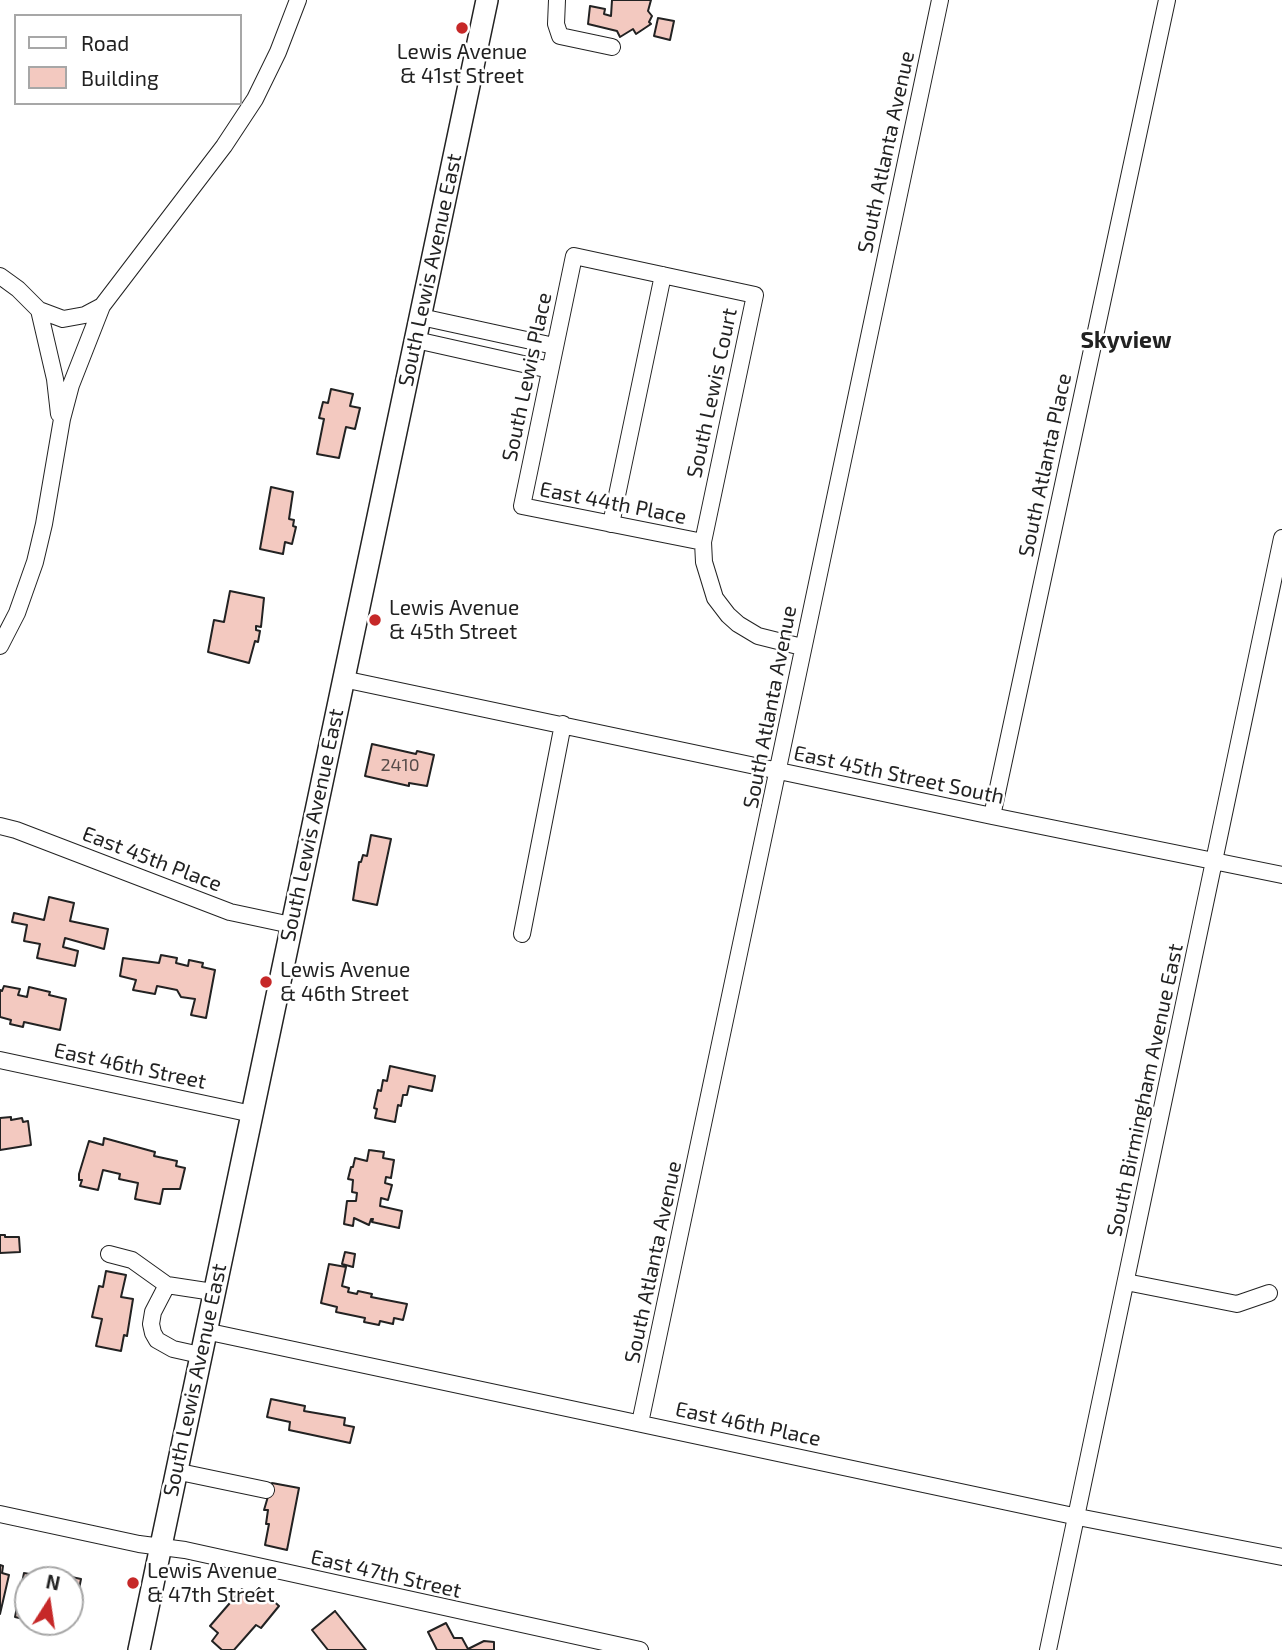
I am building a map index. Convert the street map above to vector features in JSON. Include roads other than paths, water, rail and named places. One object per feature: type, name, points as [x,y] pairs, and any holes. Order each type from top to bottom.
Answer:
[{"type":"main road","name":"South Lewis Avenue East","points":[[139,1650],[487,0]]},
{"type":"street","points":[[0,646],[17,613],[34,562],[48,502],[60,427],[71,385],[102,306],[224,146],[255,99],[278,52],[298,0]]},
{"type":"street","points":[[557,0],[555,24],[560,36],[612,47]]},
{"type":"street","name":"South Atlanta Avenue","points":[[640,1423],[940,0]]},
{"type":"street","name":"South Atlanta Place","points":[[992,816],[1167,0]]},
{"type":"street","name":"South Lewis Place","points":[[522,506],[574,256],[663,275]]},
{"type":"street","points":[[611,524],[663,275]]},
{"type":"street","name":"South Lewis Court","points":[[663,275],[755,295],[703,542]]},
{"type":"street","points":[[0,276],[39,310],[63,319],[85,315],[102,306]]},
{"type":"street","points":[[39,310],[55,379],[60,427]]},
{"type":"street","points":[[421,317],[554,346]]},
{"type":"street","points":[[486,356],[491,332]]},
{"type":"street","points":[[416,340],[550,370]]},
{"type":"street","name":"East 44th Place","points":[[522,506],[703,542],[708,581],[721,606],[738,624],[758,636],[802,647]]},
{"type":"street","name":"South Birmingham Avenue East","points":[[1048,1650],[1282,538]]},
{"type":"street","name":"East 45th Street South","points":[[343,679],[1282,875]]},
{"type":"street","points":[[522,934],[563,724]]},
{"type":"street","name":"East 45th Place","points":[[0,826],[230,912],[291,925]]},
{"type":"street","name":"East 46th Street","points":[[0,1060],[251,1114]]},
{"type":"street","points":[[109,1254],[132,1260],[167,1285],[213,1292]]},
{"type":"street","points":[[1126,1282],[1237,1304],[1269,1293]]},
{"type":"street","points":[[167,1285],[153,1312],[153,1333],[164,1345],[200,1355]]},
{"type":"street","name":"East 46th Place","points":[[205,1331],[1078,1517],[1282,1557]]},
{"type":"street","points":[[175,1471],[266,1490]]},
{"type":"street","name":"East 47th Street","points":[[0,1514],[185,1550],[640,1650]]},
{"type":"place","name":"Lewis Avenue & 41st Street","points":[[462,28]]},
{"type":"place","name":"Lewis Avenue & 45th Street","points":[[375,620]]},
{"type":"place","name":"Lewis Avenue & 46th Street","points":[[266,982]]},
{"type":"place","name":"Lewis Avenue & 47th Street","points":[[133,1583]]},
{"type":"district","name":"Skyview","points":[[1126,340]]}]
